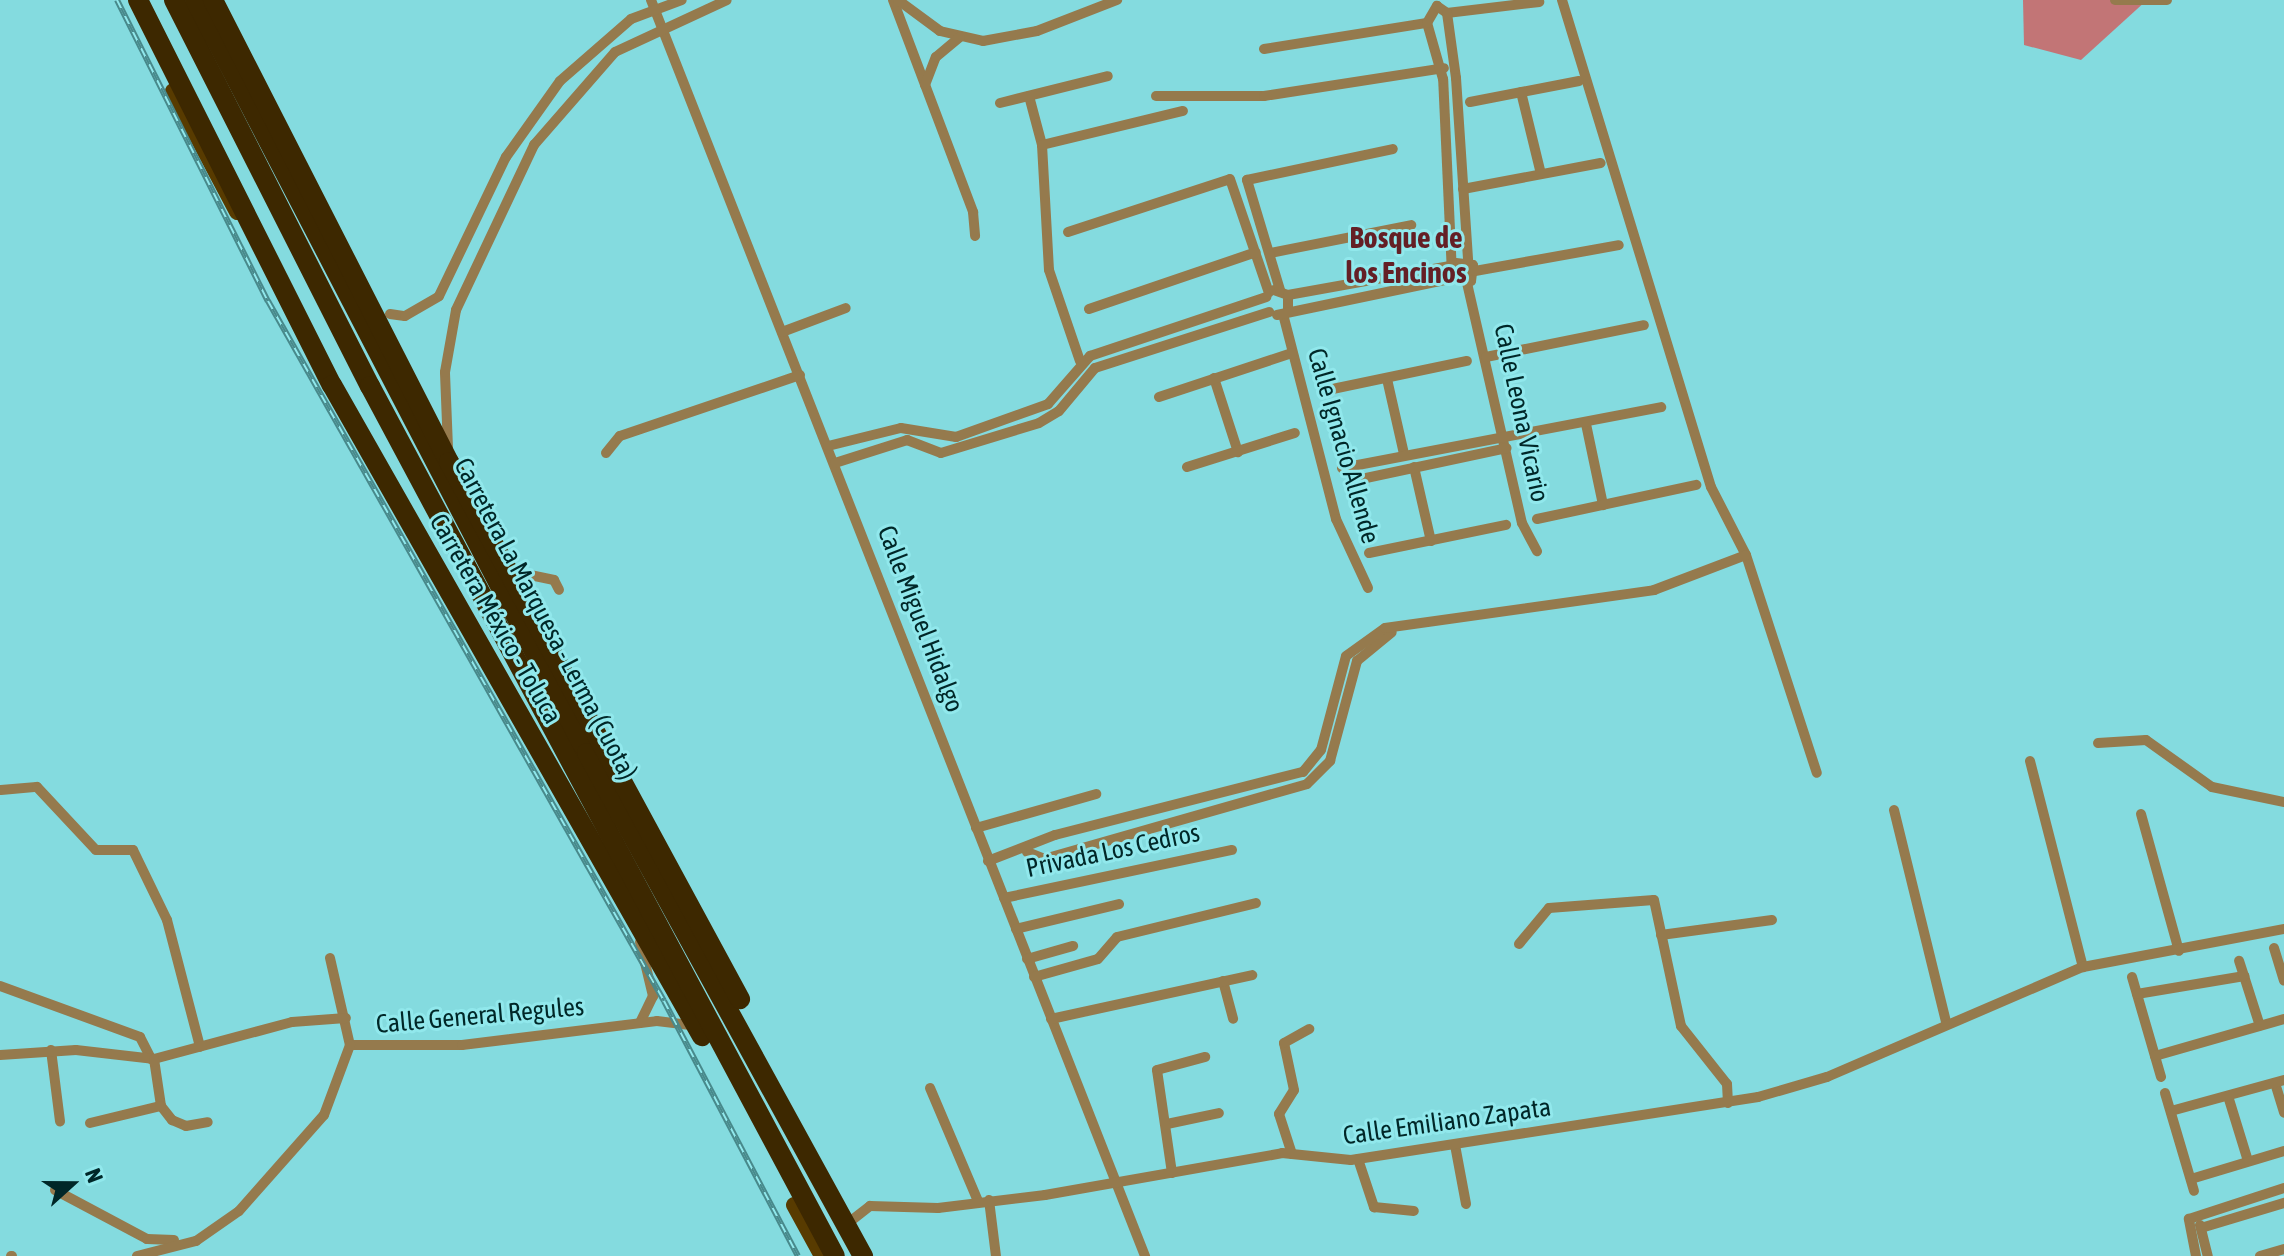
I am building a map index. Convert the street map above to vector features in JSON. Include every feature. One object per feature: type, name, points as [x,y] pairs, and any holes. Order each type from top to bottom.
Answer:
[{"type":"highway","name":"Carretera México - Toluca","points":[[138,0],[256,239],[794,1205]]},
{"type":"highway","points":[[160,0],[317,302],[370,386]]},
{"type":"highway","name":"Carretera La Marquesa - Lerma (Cuota)","points":[[174,0],[370,386],[835,1256]]},
{"type":"highway","name":"Carretera La Marquesa - Lerma (Cuota)","points":[[195,0],[514,615],[863,1256]]},
{"type":"highway","name":"Carretera México - Toluca","points":[[213,0],[449,462],[511,571],[856,1227]]},
{"type":"highway","points":[[227,0],[275,96],[278,127]]},
{"type":"highway","points":[[365,297],[390,314]]},
{"type":"main road","points":[[129,0],[219,186],[256,239]]},
{"type":"main road","points":[[794,1205],[815,1256]]},
{"type":"main road","name":"Carretera México - Toluca","points":[[794,1205],[822,1256]]},
{"type":"main road","points":[[856,1227],[873,1256]]},
{"type":"street","points":[[390,314],[405,316],[439,296],[533,111],[597,46],[653,4],[682,0]]},
{"type":"street","points":[[449,462],[450,340],[492,229],[565,103],[615,52],[662,26],[727,0]]},
{"type":"street","points":[[896,0],[960,37],[1008,39],[1117,0]]},
{"type":"street","points":[[896,0],[925,87],[973,212],[975,236]]},
{"type":"street","points":[[1562,0],[1711,487],[1746,555],[1817,773]]},
{"type":"street","points":[[2113,0],[2167,0]]},
{"type":"street","points":[[1454,278],[1440,68],[1427,23],[1433,7],[1447,13],[1539,2]]},
{"type":"street","name":"Calle Miguel Hidalgo","points":[[653,4],[1145,1256]]},
{"type":"street","points":[[1447,13],[1454,66],[1468,261],[1475,271]]},
{"type":"street","points":[[1264,49],[1427,23]]},
{"type":"street","points":[[925,87],[936,57],[960,37]]},
{"type":"street","points":[[1156,96],[1264,96],[1454,66]]},
{"type":"street","points":[[1000,103],[1108,76]]},
{"type":"street","points":[[1470,102],[1579,81]]},
{"type":"street","points":[[1521,92],[1541,174]]},
{"type":"street","points":[[1029,96],[1042,145],[1049,270],[1080,361]]},
{"type":"street","points":[[1042,145],[1183,111]]},
{"type":"street","points":[[1269,312],[1276,294],[1270,253],[1247,180],[1393,149]]},
{"type":"street","points":[[1463,189],[1601,163]]},
{"type":"street","points":[[1448,175],[1462,174]]},
{"type":"street","points":[[1068,232],[1232,180],[1256,252],[1276,294]]},
{"type":"street","points":[[1270,253],[1411,225]]},
{"type":"street","points":[[828,446],[849,440],[887,436],[950,451],[1047,419],[1095,368],[1269,312],[1286,312],[1454,278],[1467,283],[1475,271],[1619,245]]},
{"type":"street","points":[[1089,309],[1256,252]]},
{"type":"street","points":[[835,463],[909,428],[947,440],[1039,409],[1062,388],[1080,361],[1276,294],[1468,261]]},
{"type":"street","name":"Calle Leona Vicario","points":[[1467,283],[1526,537],[1537,551]]},
{"type":"street","name":"Calle Ignacio Allende","points":[[1276,294],[1286,312],[1292,353],[1336,519],[1368,588]]},
{"type":"street","points":[[782,332],[846,308]]},
{"type":"street","points":[[1486,357],[1644,325]]},
{"type":"street","points":[[1159,397],[1292,353]]},
{"type":"street","points":[[1323,391],[1467,361]]},
{"type":"street","points":[[606,453],[620,436],[800,375]]},
{"type":"street","points":[[1214,378],[1238,452]]},
{"type":"street","points":[[1387,379],[1404,454]]},
{"type":"street","points":[[1062,388],[1072,395]]},
{"type":"street","points":[[1352,481],[1661,407]]},
{"type":"street","points":[[1586,424],[1603,505]]},
{"type":"street","points":[[1187,467],[1295,433]]},
{"type":"street","points":[[849,440],[853,453]]},
{"type":"street","points":[[1342,468],[1404,454],[1506,442]]},
{"type":"street","points":[[1414,467],[1431,541]]},
{"type":"street","points":[[1537,519],[1696,485]]},
{"type":"street","points":[[1369,553],[1506,525]]},
{"type":"street","points":[[1321,750],[1346,656],[1366,637],[1405,626],[1670,587],[1746,555]]},
{"type":"street","points":[[511,571],[557,585]]},
{"type":"street","points":[[1027,852],[1044,859],[1293,790],[1323,772],[1357,661],[1405,626]]},
{"type":"street","points":[[988,861],[1027,852],[1055,835],[1290,780],[1321,750],[1340,724]]},
{"type":"street","points":[[2098,743],[2146,740],[2212,787],[2284,802]]},
{"type":"street","points":[[2030,761],[2083,967]]},
{"type":"street","points":[[1,790],[37,787],[96,850],[133,850],[167,920],[200,1047]]},
{"type":"street","points":[[976,828],[1096,794]]},
{"type":"street","points":[[1894,810],[1946,1022]]},
{"type":"street","points":[[2141,814],[2179,951]]},
{"type":"street","name":"Privada Los Cedros","points":[[1004,898],[1232,850]]},
{"type":"street","points":[[1519,944],[1549,908],[1650,898],[1681,1026],[1727,1084],[1728,1103]]},
{"type":"street","points":[[1034,977],[1102,957],[1117,937],[1256,903]]},
{"type":"street","points":[[1016,929],[1119,904]]},
{"type":"street","points":[[630,907],[652,984],[640,1023]]},
{"type":"street","points":[[1661,935],[1772,920]]},
{"type":"street","name":"Calle Emiliano Zapata","points":[[856,1227],[870,1206],[983,1201],[1117,1186],[1172,1173],[1292,1154],[1358,1159],[1423,1144],[1455,1145],[1728,1103],[1827,1077],[1946,1022],[2083,967],[2284,929]]},
{"type":"street","points":[[1027,959],[1073,946]]},
{"type":"street","points":[[2274,948],[2284,980]]},
{"type":"street","name":"Calle General Regules","points":[[330,958],[350,1045],[462,1045],[640,1023],[697,1027]]},
{"type":"street","points":[[2239,961],[2260,1026]]},
{"type":"street","points":[[1051,1019],[1252,975]]},
{"type":"street","points":[[2137,994],[2244,976]]},
{"type":"street","points":[[2132,977],[2161,1077]]},
{"type":"street","points":[[1223,981],[1233,1019]]},
{"type":"street","points":[[0,986],[140,1037],[152,1059],[161,1106],[186,1126],[208,1122]]},
{"type":"street","points":[[0,1055],[51,1050],[152,1059],[292,1022],[346,1018]]},
{"type":"street","points":[[2155,1056],[2284,1019]]},
{"type":"street","points":[[1292,1154],[1279,1114],[1294,1090],[1284,1043],[1309,1029]]},
{"type":"street","points":[[137,1256],[208,1235],[312,1132],[350,1045]]},
{"type":"street","points":[[51,1050],[60,1121]]},
{"type":"street","points":[[1172,1173],[1158,1068],[1205,1057]]},
{"type":"street","points":[[2171,1111],[2279,1082],[2284,1113]]},
{"type":"street","points":[[930,1088],[983,1201],[996,1256]]},
{"type":"street","points":[[2165,1093],[2192,1185],[2248,1161],[2284,1151]]},
{"type":"street","points":[[2228,1096],[2248,1161]]},
{"type":"street","points":[[90,1123],[161,1106]]},
{"type":"street","points":[[1167,1124],[1219,1113]]},
{"type":"street","points":[[1455,1145],[1466,1204]]},
{"type":"street","points":[[1358,1159],[1374,1207],[1414,1211]]},
{"type":"street","points":[[2196,1256],[2188,1220],[2284,1188]]},
{"type":"street","points":[[55,1190],[147,1239],[208,1235]]},
{"type":"street","points":[[2201,1228],[2284,1203]]},
{"type":"street","points":[[2198,1215],[2208,1256]]},
{"type":"street","points":[[2260,1256],[2284,1249]]},
{"type":"shaded area","points":[[2023,0],[2147,0],[2081,60],[2024,45]]},
{"type":"railway","points":[[117,0],[268,301],[664,1001],[798,1256]]},
{"type":"district","name":"Bosque de los Encinos","points":[[1406,254]]}]
